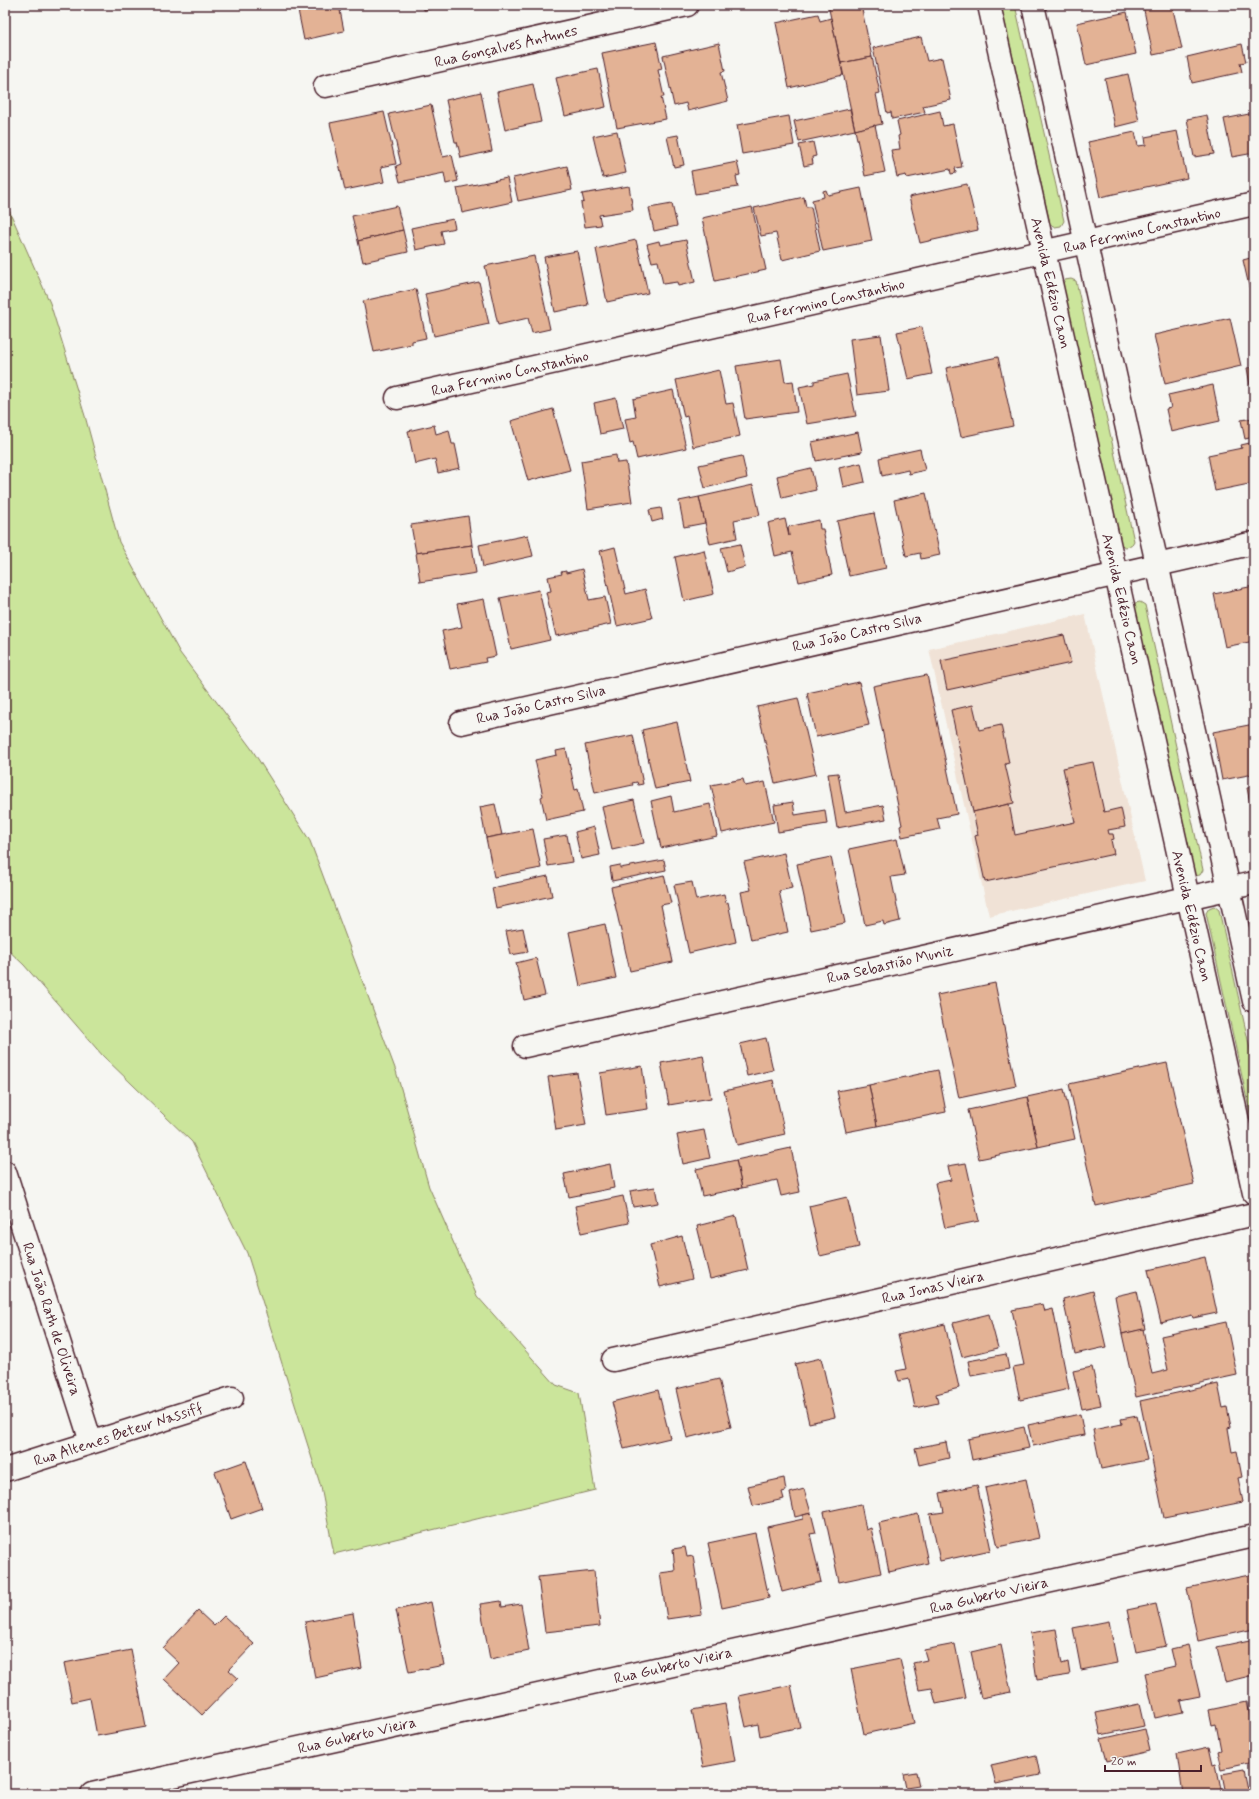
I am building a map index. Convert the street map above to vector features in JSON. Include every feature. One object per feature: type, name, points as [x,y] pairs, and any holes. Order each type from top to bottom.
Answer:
[{"type":"street","name":"Rua Gonçalves Antunes","points":[[324,86],[687,5]]},
{"type":"street","name":"Avenida Edézio Caon","points":[[989,5],[1254,1194]]},
{"type":"street","points":[[1033,5],[1254,1001]]},
{"type":"street","name":"Rua Fermino Constantino","points":[[397,398],[1254,204]]},
{"type":"street","name":"Rua João Castro Silva","points":[[461,722],[1254,543]]},
{"type":"street","name":"Rua Sebastião Muniz","points":[[525,1046],[1254,883]]},
{"type":"street","name":"Rua João Rath de Oliveira","points":[[5,1172],[91,1442]]},
{"type":"street","name":"Rua Jonas Vieira","points":[[613,1360],[1254,1214]]},
{"type":"street","name":"Rua Altenes Beteur Nassiff","points":[[5,1470],[232,1398]]},
{"type":"street","name":"Rua Guberto Vieira","points":[[92,1794],[1254,1536]]},
{"type":"shaded area","points":[[1085,614],[1145,881],[989,916],[929,649]]},
{"type":"green space","points":[[1001,5],[1015,5],[1064,221],[1061,226],[1055,227],[1050,224]]},
{"type":"green space","points":[[5,201],[50,303],[85,416],[119,542],[180,653],[251,748],[310,841],[396,1071],[429,1187],[477,1296],[556,1385],[579,1393],[595,1490],[334,1554],[321,1487],[247,1253],[192,1142],[103,1056],[24,965],[5,947]]},
{"type":"green space","points":[[1071,279],[1076,281],[1134,541],[1131,546],[1125,547],[1120,544],[1062,285],[1065,280]]},
{"type":"green space","points":[[1140,602],[1145,605],[1203,870],[1200,875],[1195,876],[1190,873],[1132,608],[1135,603]]},
{"type":"green space","points":[[1214,906],[1219,910],[1254,1067],[1254,1131],[1206,913],[1209,908]]},
{"type":"building","points":[[297,5],[339,5],[344,31],[304,40]]},
{"type":"building","points":[[423,5],[450,5],[424,10]]},
{"type":"building","points":[[828,5],[861,5],[872,57],[841,63]]},
{"type":"building","points":[[1143,5],[1172,5],[1182,49],[1153,55]]},
{"type":"building","points":[[1127,12],[1136,54],[1086,65],[1077,23]]},
{"type":"building","points":[[818,14],[820,21],[831,18],[843,75],[789,88],[776,23]]},
{"type":"building","points":[[921,37],[927,61],[942,58],[951,100],[923,106],[925,112],[892,119],[891,112],[887,113],[873,48]]},
{"type":"building","points":[[656,42],[662,69],[658,70],[664,97],[661,97],[666,119],[617,128],[602,53]]},
{"type":"building","points":[[719,43],[725,71],[721,72],[728,101],[688,111],[686,103],[674,106],[663,56]]},
{"type":"building","points":[[1242,44],[1246,62],[1240,63],[1242,72],[1192,83],[1187,57]]},
{"type":"building","points":[[872,57],[880,93],[876,94],[882,124],[855,130],[841,63]]},
{"type":"building","points":[[598,69],[606,107],[565,116],[556,78]]},
{"type":"building","points":[[1128,74],[1139,121],[1115,127],[1105,79]]},
{"type":"building","points":[[533,84],[541,122],[505,130],[497,92]]},
{"type":"building","points":[[481,92],[492,151],[461,158],[457,142],[455,142],[446,100]]},
{"type":"building","points":[[431,105],[443,157],[452,155],[458,181],[446,184],[444,173],[400,182],[396,166],[401,164],[389,114]]},
{"type":"building","points":[[850,109],[855,130],[799,142],[794,121]]},
{"type":"building","points":[[940,111],[943,126],[953,124],[962,167],[955,168],[956,173],[951,174],[950,169],[907,178],[906,175],[897,177],[891,150],[900,149],[898,136],[900,135],[897,121]]},
{"type":"building","points":[[384,112],[396,164],[381,167],[384,182],[345,190],[330,123]]},
{"type":"building","points":[[1254,113],[1254,153],[1232,157],[1224,119]]},
{"type":"building","points":[[1207,115],[1214,154],[1194,157],[1187,119]]},
{"type":"building","points":[[789,116],[794,145],[742,154],[737,125]]},
{"type":"building","points":[[875,125],[885,172],[865,176],[855,130]]},
{"type":"building","points":[[617,131],[626,173],[603,178],[593,136]]},
{"type":"building","points":[[1177,131],[1187,178],[1100,197],[1088,142],[1135,132],[1138,146],[1146,145],[1145,137]]},
{"type":"building","points":[[678,135],[684,165],[674,167],[667,137]]},
{"type":"building","points":[[813,142],[816,156],[812,157],[813,164],[804,166],[799,145]]},
{"type":"building","points":[[737,162],[740,175],[736,176],[738,187],[695,194],[691,171]]},
{"type":"building","points":[[567,166],[572,190],[518,201],[513,178]]},
{"type":"building","points":[[507,178],[512,202],[462,213],[457,188]]},
{"type":"building","points":[[967,184],[978,230],[920,243],[909,197]]},
{"type":"building","points":[[629,186],[633,210],[599,215],[601,225],[585,227],[581,203],[584,202],[582,194]]},
{"type":"building","points":[[861,188],[872,241],[823,251],[812,200],[824,197],[823,191],[826,190],[828,195]]},
{"type":"building","points":[[804,197],[806,207],[811,207],[820,251],[782,260],[776,233],[761,236],[754,208]]},
{"type":"building","points":[[672,204],[677,226],[654,231],[649,208]]},
{"type":"building","points":[[397,206],[403,230],[358,241],[352,216]]},
{"type":"building","points":[[752,207],[766,270],[715,281],[702,218]]},
{"type":"building","points":[[453,219],[455,228],[441,231],[444,244],[416,250],[411,228]]},
{"type":"building","points":[[403,230],[408,252],[363,262],[358,241]]},
{"type":"building","points":[[636,240],[648,293],[607,302],[596,249]]},
{"type":"building","points":[[686,240],[695,282],[678,286],[677,282],[663,284],[658,261],[652,262],[647,244],[659,241],[660,245]]},
{"type":"building","points":[[577,251],[588,305],[555,312],[544,257]]},
{"type":"building","points":[[534,256],[550,329],[532,333],[528,318],[498,325],[485,266]]},
{"type":"building","points":[[1254,257],[1254,308],[1243,260]]},
{"type":"building","points":[[479,282],[489,324],[434,336],[425,294]]},
{"type":"building","points":[[416,289],[426,338],[412,341],[412,344],[374,352],[363,301]]},
{"type":"building","points":[[1230,318],[1241,366],[1165,384],[1154,335]]},
{"type":"building","points":[[922,327],[932,374],[908,379],[897,332]]},
{"type":"building","points":[[881,335],[889,391],[857,395],[850,339]]},
{"type":"building","points":[[998,357],[1013,426],[961,437],[946,368]]},
{"type":"building","points":[[781,359],[785,382],[793,381],[797,412],[745,419],[736,366]]},
{"type":"building","points":[[1254,367],[1254,384],[1250,385],[1247,368]]},
{"type":"building","points":[[719,370],[726,404],[733,403],[740,436],[693,447],[687,416],[684,417],[676,380]]},
{"type":"building","points":[[847,374],[856,416],[807,424],[799,387],[814,384],[814,381]]},
{"type":"building","points":[[1213,385],[1220,421],[1171,432],[1166,409],[1171,408],[1168,395]]},
{"type":"building","points":[[673,390],[686,448],[637,459],[633,442],[630,443],[625,419],[636,417],[633,399]]},
{"type":"building","points":[[616,398],[623,429],[600,434],[594,403]]},
{"type":"building","points":[[553,409],[570,470],[528,481],[511,421]]},
{"type":"building","points":[[1254,418],[1254,437],[1245,439],[1241,420]]},
{"type":"building","points":[[434,425],[436,434],[449,430],[452,444],[455,444],[460,468],[438,473],[435,459],[415,464],[408,431]]},
{"type":"building","points":[[858,432],[862,452],[816,461],[812,442]]},
{"type":"building","points":[[1254,442],[1254,483],[1215,491],[1208,455],[1242,448],[1241,445]]},
{"type":"building","points":[[920,449],[925,470],[909,474],[908,470],[882,476],[879,458]]},
{"type":"building","points":[[616,455],[617,463],[626,462],[632,502],[588,509],[581,461]]},
{"type":"building","points":[[742,456],[747,478],[705,488],[699,465]]},
{"type":"building","points":[[861,463],[865,482],[843,487],[839,468]]},
{"type":"building","points":[[811,468],[816,490],[782,498],[777,476]]},
{"type":"building","points":[[753,485],[760,515],[734,520],[737,538],[710,544],[699,497]]},
{"type":"building","points":[[926,493],[940,555],[921,559],[920,553],[906,556],[894,500]]},
{"type":"building","points":[[699,497],[705,523],[684,527],[679,501]]},
{"type":"building","points":[[661,508],[663,519],[652,522],[649,510]]},
{"type":"building","points":[[874,513],[886,568],[849,576],[837,521]]},
{"type":"building","points":[[468,516],[472,545],[416,553],[411,525]]},
{"type":"building","points":[[785,519],[789,536],[788,527],[819,520],[820,529],[823,529],[832,575],[799,582],[792,552],[775,556],[768,523]]},
{"type":"building","points":[[528,535],[533,556],[483,567],[479,545]]},
{"type":"building","points":[[740,544],[745,567],[727,572],[721,548]]},
{"type":"building","points":[[472,545],[476,573],[420,582],[416,553]]},
{"type":"building","points":[[615,547],[626,594],[645,589],[652,618],[617,626],[600,551]]},
{"type":"building","points":[[704,550],[714,594],[684,601],[675,557]]},
{"type":"building","points":[[582,569],[589,600],[605,597],[611,624],[556,636],[546,592],[551,591],[548,577],[562,574],[561,572],[566,571],[566,573]]},
{"type":"building","points":[[1254,586],[1254,641],[1225,647],[1214,594]]},
{"type":"building","points":[[539,590],[550,640],[511,649],[500,598]]},
{"type":"building","points":[[484,599],[496,656],[485,658],[486,662],[450,669],[442,631],[462,627],[457,604]]},
{"type":"building","points":[[1064,635],[1071,663],[947,690],[941,661]]},
{"type":"building","points":[[927,675],[957,814],[937,818],[940,829],[902,837],[900,826],[902,825],[873,686]]},
{"type":"building","points":[[859,682],[869,725],[816,737],[807,693]]},
{"type":"building","points":[[798,698],[816,774],[775,783],[757,707]]},
{"type":"building","points":[[973,705],[979,730],[1001,725],[1009,763],[1005,764],[1014,803],[973,812],[951,710]]},
{"type":"building","points":[[677,722],[690,782],[655,789],[642,730]]},
{"type":"building","points":[[1254,724],[1254,774],[1222,780],[1213,732]]},
{"type":"building","points":[[633,735],[643,784],[638,785],[637,782],[632,783],[633,785],[595,793],[585,745]]},
{"type":"building","points":[[566,749],[575,790],[578,789],[583,812],[546,820],[541,797],[543,796],[535,760],[557,755],[556,751]]},
{"type":"building","points":[[1093,762],[1104,812],[1121,808],[1125,827],[1108,830],[1109,834],[1113,834],[1114,839],[1111,840],[1114,854],[985,882],[975,836],[978,835],[973,812],[1009,804],[1015,835],[1075,822],[1063,768]]},
{"type":"building","points":[[838,773],[845,812],[883,805],[886,819],[837,828],[828,774]]},
{"type":"building","points":[[743,779],[745,786],[765,782],[774,822],[722,833],[711,785]]},
{"type":"building","points":[[1254,787],[1254,824],[1247,788]]},
{"type":"building","points":[[671,796],[674,812],[710,804],[717,836],[661,848],[651,801]]},
{"type":"building","points":[[634,800],[644,843],[612,850],[602,807]]},
{"type":"building","points":[[793,802],[795,815],[825,810],[827,824],[778,832],[774,805]]},
{"type":"building","points":[[495,804],[502,835],[486,838],[480,807]]},
{"type":"building","points":[[594,827],[600,855],[581,859],[575,832]]},
{"type":"building","points":[[533,829],[541,868],[494,877],[486,838]]},
{"type":"building","points":[[567,835],[572,862],[548,866],[543,839]]},
{"type":"building","points":[[897,839],[905,875],[891,877],[900,921],[884,925],[883,921],[865,925],[849,849]]},
{"type":"building","points":[[784,853],[792,888],[779,891],[788,932],[751,940],[741,892],[751,890],[744,862]]},
{"type":"building","points":[[831,857],[845,923],[811,930],[797,864]]},
{"type":"building","points":[[664,860],[666,870],[612,881],[610,867],[620,865],[620,868]]},
{"type":"building","points":[[664,875],[671,903],[661,905],[673,962],[630,971],[611,887]]},
{"type":"building","points":[[548,876],[552,896],[496,908],[492,888]]},
{"type":"building","points":[[692,882],[696,900],[724,894],[726,903],[728,902],[736,942],[689,953],[674,885]]},
{"type":"building","points":[[605,924],[616,978],[580,986],[569,932]]},
{"type":"building","points":[[523,928],[528,952],[511,955],[506,931]]},
{"type":"building","points":[[536,958],[545,995],[524,1000],[516,963]]},
{"type":"building","points":[[995,983],[1016,1086],[959,1098],[937,995]]},
{"type":"building","points":[[766,1038],[773,1070],[747,1076],[740,1044]]},
{"type":"building","points":[[703,1055],[711,1098],[669,1105],[661,1063]]},
{"type":"building","points":[[1167,1063],[1194,1184],[1096,1206],[1069,1084]]},
{"type":"building","points":[[642,1066],[648,1109],[606,1115],[600,1073]]},
{"type":"building","points":[[938,1070],[946,1112],[877,1126],[869,1085]]},
{"type":"building","points":[[577,1073],[586,1125],[556,1130],[548,1077]]},
{"type":"building","points":[[773,1080],[785,1134],[737,1145],[724,1091]]},
{"type":"building","points":[[869,1085],[877,1126],[846,1132],[837,1091]]},
{"type":"building","points":[[1064,1089],[1075,1139],[1038,1147],[1027,1097]]},
{"type":"building","points":[[1027,1097],[1038,1147],[979,1159],[968,1110]]},
{"type":"building","points":[[704,1130],[710,1158],[683,1164],[677,1135]]},
{"type":"building","points":[[791,1148],[800,1192],[781,1196],[777,1180],[742,1188],[736,1160]]},
{"type":"building","points":[[736,1160],[742,1188],[702,1196],[696,1169]]},
{"type":"building","points":[[966,1163],[979,1221],[945,1228],[935,1183],[951,1180],[948,1166]]},
{"type":"building","points":[[610,1164],[614,1188],[569,1197],[564,1174]]},
{"type":"building","points":[[655,1187],[658,1203],[633,1207],[630,1191]]},
{"type":"building","points":[[623,1196],[629,1223],[581,1233],[575,1206]]},
{"type":"building","points":[[847,1197],[859,1247],[820,1256],[809,1206]]},
{"type":"building","points":[[736,1216],[748,1270],[710,1279],[697,1226]]},
{"type":"building","points":[[682,1236],[692,1279],[660,1287],[650,1245]]},
{"type":"building","points":[[1205,1257],[1217,1313],[1193,1318],[1192,1315],[1161,1323],[1148,1270]]},
{"type":"building","points":[[1093,1291],[1106,1347],[1075,1354],[1063,1299]]},
{"type":"building","points":[[1137,1291],[1145,1329],[1122,1334],[1115,1296]]},
{"type":"building","points":[[1043,1304],[1045,1311],[1053,1309],[1069,1389],[1020,1400],[1013,1367],[1024,1365],[1012,1310]]},
{"type":"building","points":[[989,1314],[998,1348],[962,1357],[953,1323]]},
{"type":"building","points":[[1226,1322],[1237,1375],[1136,1397],[1122,1334],[1143,1329],[1152,1374],[1168,1370],[1161,1336]]},
{"type":"building","points":[[945,1324],[959,1388],[936,1394],[938,1403],[915,1408],[909,1379],[899,1381],[896,1371],[906,1369],[898,1335]]},
{"type":"building","points":[[1006,1354],[1009,1369],[971,1376],[968,1361]]},
{"type":"building","points":[[821,1358],[835,1417],[809,1423],[795,1364]]},
{"type":"building","points":[[1092,1367],[1101,1405],[1082,1409],[1073,1371]]},
{"type":"building","points":[[719,1379],[731,1427],[687,1438],[676,1389]]},
{"type":"building","points":[[1218,1384],[1223,1408],[1227,1407],[1231,1427],[1228,1428],[1232,1452],[1237,1451],[1242,1477],[1238,1478],[1243,1502],[1164,1518],[1140,1401]]},
{"type":"building","points":[[658,1390],[670,1438],[624,1449],[612,1402]]},
{"type":"building","points":[[1080,1414],[1084,1435],[1033,1446],[1028,1425]]},
{"type":"building","points":[[1137,1416],[1147,1460],[1101,1469],[1093,1430],[1122,1424],[1121,1419]]},
{"type":"building","points":[[1024,1427],[1029,1448],[972,1460],[968,1439]]},
{"type":"building","points":[[946,1442],[949,1458],[919,1465],[915,1448]]},
{"type":"building","points":[[246,1461],[262,1508],[231,1519],[215,1472]]},
{"type":"building","points":[[784,1478],[786,1491],[782,1492],[784,1499],[753,1506],[748,1486]]},
{"type":"building","points":[[1026,1479],[1039,1538],[998,1547],[985,1488]]},
{"type":"building","points":[[977,1485],[991,1550],[940,1561],[930,1514],[944,1512],[940,1493]]},
{"type":"building","points":[[804,1489],[811,1513],[795,1517],[790,1493]]},
{"type":"building","points":[[861,1504],[866,1530],[871,1528],[881,1573],[839,1582],[824,1512]]},
{"type":"building","points":[[811,1513],[816,1533],[810,1534],[821,1582],[782,1592],[767,1527],[803,1519],[803,1515]]},
{"type":"building","points":[[918,1514],[928,1563],[889,1572],[879,1523]]},
{"type":"building","points":[[755,1533],[769,1598],[722,1608],[708,1543]]},
{"type":"building","points":[[685,1547],[687,1557],[693,1556],[702,1614],[667,1619],[660,1573],[675,1571],[673,1549]]},
{"type":"building","points":[[594,1571],[600,1626],[545,1632],[538,1577]]},
{"type":"building","points":[[1254,1574],[1254,1629],[1198,1641],[1187,1588]]},
{"type":"building","points":[[501,1601],[502,1607],[521,1604],[529,1651],[490,1659],[480,1604]]},
{"type":"building","points":[[431,1602],[444,1665],[409,1672],[396,1610]]},
{"type":"building","points":[[1156,1604],[1166,1646],[1136,1652],[1127,1610]]},
{"type":"building","points":[[198,1611],[214,1626],[224,1616],[254,1644],[229,1670],[238,1678],[202,1715],[164,1679],[179,1663],[163,1648]]},
{"type":"building","points":[[353,1613],[362,1668],[315,1678],[305,1622]]},
{"type":"building","points":[[1109,1621],[1117,1663],[1081,1670],[1073,1628]]},
{"type":"building","points":[[1056,1629],[1062,1664],[1068,1662],[1070,1675],[1037,1680],[1030,1633]]},
{"type":"building","points":[[1254,1639],[1254,1675],[1225,1682],[1217,1647]]},
{"type":"building","points":[[955,1644],[966,1698],[936,1704],[932,1688],[919,1690],[913,1663],[927,1660],[924,1650]]},
{"type":"building","points":[[1001,1645],[1011,1692],[981,1698],[971,1652]]},
{"type":"building","points":[[1188,1645],[1200,1696],[1180,1700],[1183,1712],[1155,1718],[1145,1673],[1175,1666],[1171,1649]]},
{"type":"building","points":[[131,1650],[146,1727],[97,1736],[90,1698],[72,1702],[64,1663]]},
{"type":"building","points":[[900,1659],[914,1723],[864,1734],[851,1669]]},
{"type":"building","points":[[791,1685],[800,1727],[760,1736],[758,1724],[746,1727],[739,1696]]},
{"type":"building","points":[[1247,1702],[1254,1732],[1254,1762],[1222,1769],[1218,1751],[1221,1750],[1216,1724],[1212,1725],[1209,1710]]},
{"type":"building","points":[[725,1704],[735,1761],[703,1767],[692,1710]]},
{"type":"building","points":[[1139,1704],[1144,1726],[1101,1735],[1096,1713]]},
{"type":"building","points":[[1145,1729],[1150,1751],[1107,1761],[1101,1739]]},
{"type":"building","points":[[1209,1747],[1213,1765],[1216,1764],[1222,1794],[1183,1794],[1177,1754]]},
{"type":"building","points":[[1036,1755],[1040,1775],[996,1784],[991,1765]]},
{"type":"building","points":[[1244,1770],[1249,1794],[1226,1794],[1222,1774]]},
{"type":"building","points":[[916,1772],[919,1786],[906,1788],[903,1774]]},
{"type":"building","points":[[1104,1789],[1106,1794],[1082,1794]]}]
